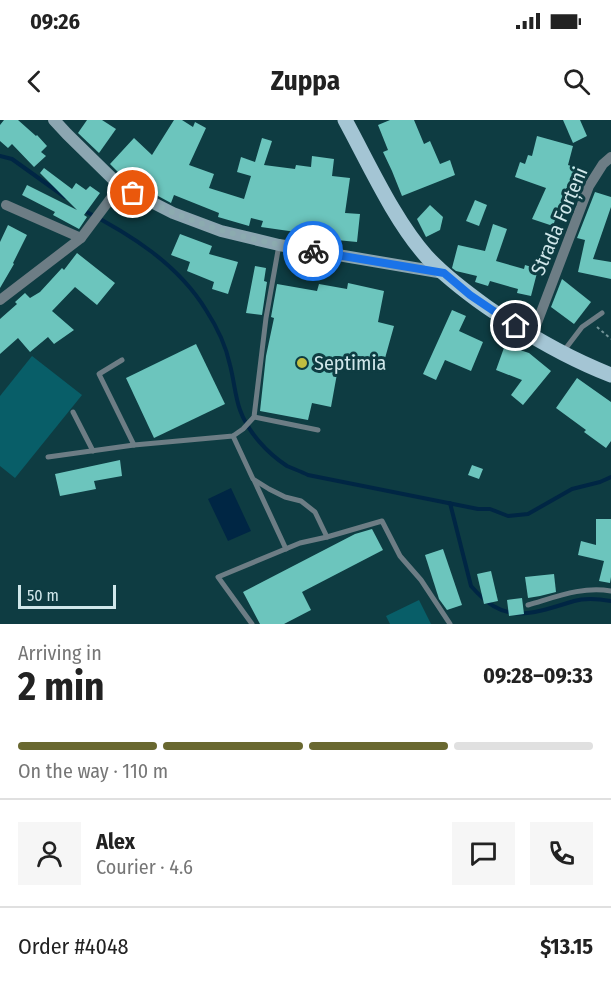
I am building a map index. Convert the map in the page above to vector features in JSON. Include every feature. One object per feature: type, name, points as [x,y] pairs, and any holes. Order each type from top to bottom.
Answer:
[{"type":"main road","points":[[54,120],[120,186],[195,222],[221,231],[279,245],[444,273]]},
{"type":"main road","points":[[345,120],[399,218],[427,256],[444,273],[480,302],[532,336],[611,375]]},
{"type":"street","name":"Strada Forțeni","points":[[532,336],[589,186],[603,164],[611,157]]},
{"type":"street","points":[[0,300],[81,238],[120,186]]},
{"type":"street","points":[[6,205],[81,238]]},
{"type":"lane","points":[[48,457],[134,445],[232,436],[243,429],[253,418],[266,318],[279,245]]},
{"type":"lane","points":[[563,353],[582,327],[602,313]]},
{"type":"lane","points":[[122,360],[99,374],[134,445]]},
{"type":"lane","points":[[73,412],[93,451]]},
{"type":"lane","points":[[253,418],[318,430]]},
{"type":"lane","points":[[232,436],[286,549]]},
{"type":"lane","points":[[253,479],[285,497],[301,501],[308,506],[315,512],[327,537]]},
{"type":"lane","points":[[252,624],[218,577],[300,543],[382,521],[400,556],[421,580],[450,624]]},
{"type":"lane","points":[[528,605],[584,590],[611,591]]},
{"type":"path","points":[[591,321],[611,339]]},
{"type":"shaded area","points":[[32,356],[82,395],[15,478],[0,466],[0,396]]},
{"type":"shaded area","points":[[231,488],[251,531],[228,541],[208,499]]},
{"type":"shaded area","points":[[419,600],[431,624],[390,624],[386,616]]},
{"type":"building","points":[[4,120],[18,120],[47,146],[41,152],[46,156],[34,167],[12,144],[8,148],[0,141],[0,125]]},
{"type":"building","points":[[87,120],[102,120],[116,129],[99,153],[78,133]]},
{"type":"building","points":[[174,120],[182,120],[193,127],[195,122],[206,128],[189,165],[214,174],[209,188],[244,199],[251,176],[237,172],[241,157],[255,162],[262,138],[272,141],[264,165],[295,169],[296,165],[311,167],[312,156],[334,159],[332,176],[350,178],[345,213],[360,214],[357,242],[295,236],[296,232],[261,227],[263,221],[251,218],[249,226],[218,217],[219,213],[174,195],[171,203],[123,177],[110,164],[134,138],[152,155]]},
{"type":"building","points":[[390,120],[414,120],[424,144],[430,141],[440,164],[450,160],[455,175],[402,196],[383,152],[388,150],[378,125]]},
{"type":"building","points":[[563,120],[580,120],[587,136],[573,143]]},
{"type":"building","points":[[537,136],[573,146],[568,165],[578,168],[562,210],[559,208],[553,226],[532,219],[546,188],[515,177],[520,162],[525,164],[528,155],[532,156]]},
{"type":"building","points":[[44,168],[72,189],[76,183],[86,190],[90,186],[100,193],[84,215],[87,217],[79,229],[53,215],[55,212],[22,195],[27,185],[77,210],[40,173]]},
{"type":"building","points":[[595,192],[611,197],[611,207],[593,259],[611,262],[611,279],[578,272],[585,240],[577,238]]},
{"type":"building","points":[[475,200],[487,205],[479,226],[466,221]]},
{"type":"building","points":[[430,205],[443,217],[440,230],[426,237],[417,219]]},
{"type":"building","points":[[493,224],[507,229],[496,261],[524,269],[525,265],[538,269],[531,296],[517,293],[518,289],[490,281],[488,286],[475,282],[477,276],[452,268],[458,245],[485,251]]},
{"type":"building","points":[[8,225],[27,235],[0,288],[0,242]]},
{"type":"building","points":[[180,234],[212,246],[209,254],[238,262],[228,294],[212,289],[214,282],[187,271],[190,262],[171,255]]},
{"type":"building","points":[[77,253],[115,283],[97,305],[75,287],[52,311],[74,330],[54,344],[48,337],[30,352],[18,338],[0,354],[0,319],[17,304],[15,302],[25,293],[30,298],[40,292],[62,268],[64,270]]},
{"type":"building","points":[[255,266],[266,268],[264,281],[267,282],[262,315],[246,313]]},
{"type":"building","points":[[562,279],[591,302],[574,324],[551,307]]},
{"type":"building","name":"Septimia","points":[[348,283],[384,291],[378,322],[394,326],[382,369],[340,357],[331,407],[312,403],[308,420],[260,411],[277,284],[317,291],[319,284],[347,289]]},
{"type":"building","points":[[452,310],[466,316],[459,331],[483,342],[471,371],[445,360],[436,380],[423,374]]},
{"type":"building","points":[[196,344],[225,404],[154,438],[126,378]]},
{"type":"building","points":[[505,345],[529,353],[551,371],[523,405],[511,395],[522,380],[496,370]]},
{"type":"building","points":[[577,378],[611,402],[611,441],[606,448],[556,408]]},
{"type":"building","points":[[120,460],[122,476],[94,481],[96,489],[60,496],[55,474]]},
{"type":"building","points":[[472,465],[483,469],[479,479],[468,475]]},
{"type":"building","points":[[596,519],[611,519],[610,583],[599,581],[604,561],[578,555],[581,541],[596,545]]},
{"type":"building","points":[[372,529],[383,550],[302,592],[311,610],[284,624],[260,624],[243,592],[355,534]]},
{"type":"building","points":[[443,549],[462,605],[447,610],[439,599],[425,555]]},
{"type":"building","points":[[491,571],[498,601],[484,604],[477,574]]},
{"type":"building","points":[[554,574],[556,592],[528,598],[525,577]]},
{"type":"building","points":[[522,598],[524,614],[509,616],[507,600]]},
{"type":"waterway","points":[[0,156],[12,159],[65,197]]},
{"type":"waterway","points":[[83,210],[118,229],[152,252],[182,278],[195,293],[224,344],[243,418],[259,441],[287,466],[308,475],[478,509],[490,509],[508,516],[528,514],[572,489],[611,477]]},
{"type":"waterway","points":[[450,503],[471,586],[494,606],[505,611],[529,613],[578,600],[611,601]]},
{"type":"way so far","points":[[133,193],[173,213],[221,231],[313,251]]},
{"type":"place","name":"Septimia","points":[[302,363]]},
{"type":"route","points":[[313,251],[444,273],[470,295],[516,326]]}]
